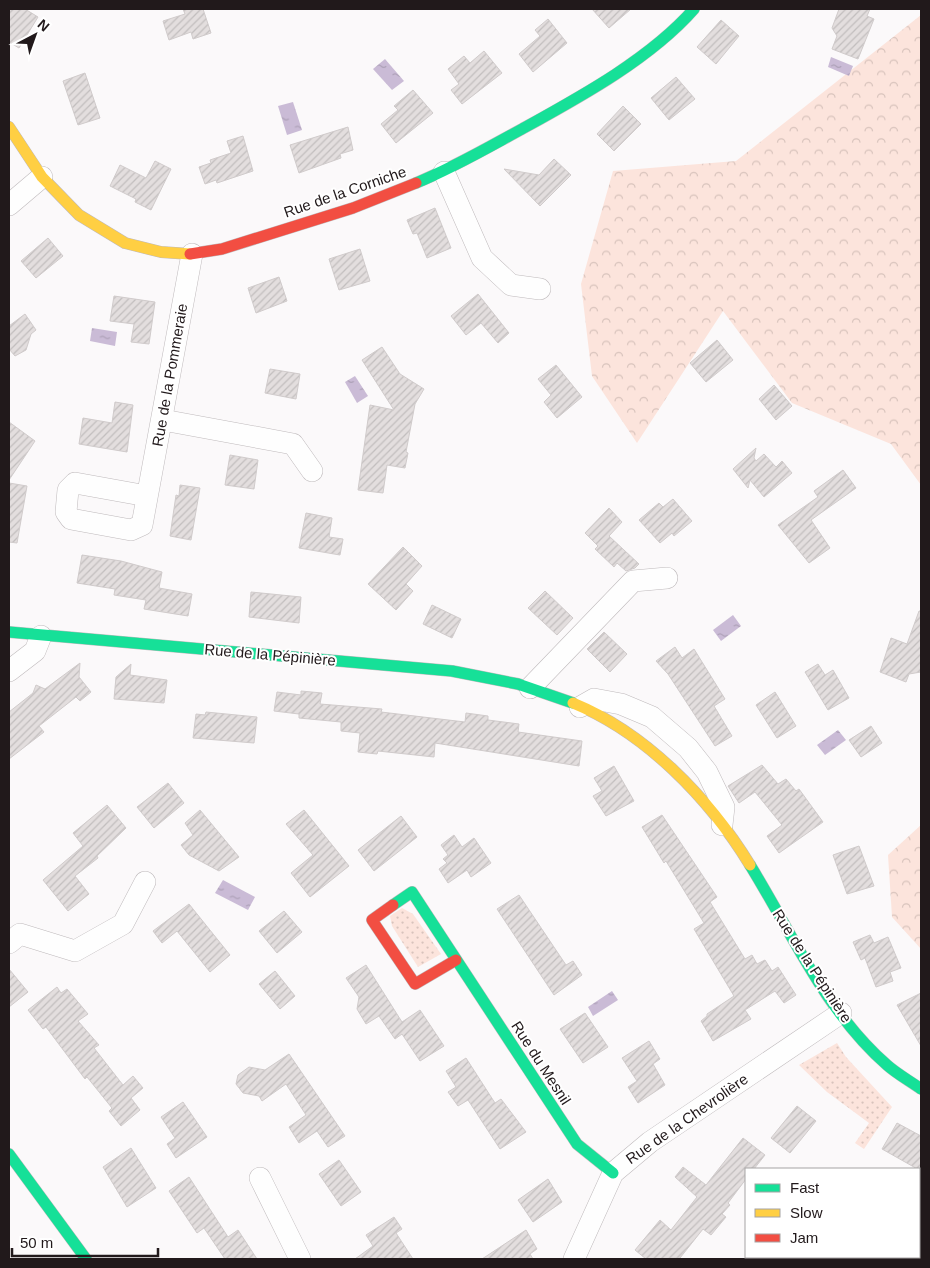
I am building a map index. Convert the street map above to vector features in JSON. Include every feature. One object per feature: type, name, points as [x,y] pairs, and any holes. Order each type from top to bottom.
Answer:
[{"type":"street","name":"Rue de la Corniche","points":[[9,127],[42,177],[79,215],[125,243],[161,252],[192,254],[222,249],[353,208],[444,172],[598,87],[680,25],[694,9]]},
{"type":"street","points":[[444,172],[482,258],[511,285],[540,289]]},
{"type":"street","points":[[9,205],[42,177]]},
{"type":"street","name":"Rue de la Pommeraie","points":[[147,496],[163,420],[192,254]]},
{"type":"street","points":[[163,420],[293,444],[312,471]]},
{"type":"street","points":[[530,688],[634,581],[667,578]]},
{"type":"street","name":"Rue de la Pépinière","points":[[9,632],[490,676],[580,706],[622,729],[653,753],[685,783],[722,825],[766,892],[812,971],[868,1049],[904,1080],[921,1090]]},
{"type":"street","points":[[9,671],[34,651],[42,636]]},
{"type":"street","points":[[580,706],[594,699],[621,704],[652,717],[688,748],[707,772],[724,807],[722,825]]},
{"type":"street","points":[[9,943],[20,934],[75,951],[123,924],[145,882]]},
{"type":"street","name":"Rue du Mesnil","points":[[456,960],[415,984],[372,920],[412,892],[577,1144],[613,1173]]},
{"type":"street","name":"Rue de la Chevrolière","points":[[574,1259],[613,1173],[650,1142],[841,1013]]},
{"type":"street","points":[[9,1154],[81,1258]]},
{"type":"street","points":[[260,1178],[300,1259]]},
{"type":"green space","points":[[921,15],[921,485],[891,444],[792,403],[723,311],[637,443],[592,376],[581,284],[613,171],[736,161]]},
{"type":"green space","points":[[921,825],[921,949],[892,917],[888,855]]},
{"type":"green space","points":[[402,908],[413,914],[441,954],[418,967],[392,926],[390,916]]},
{"type":"green space","points":[[837,1043],[846,1057],[892,1107],[864,1149],[855,1143],[869,1123],[827,1092],[799,1065]]},
{"type":"water","points":[[831,57],[853,66],[849,76],[828,67]]},
{"type":"water","points":[[385,59],[404,81],[392,90],[373,69]]},
{"type":"water","points":[[293,102],[302,130],[287,135],[278,106]]},
{"type":"water","points":[[92,328],[117,332],[115,346],[90,341]]},
{"type":"water","points":[[355,376],[368,396],[357,403],[345,382]]},
{"type":"water","points":[[733,615],[741,626],[721,641],[713,630]]},
{"type":"water","points":[[838,730],[846,740],[825,755],[817,745]]},
{"type":"water","points":[[223,880],[255,897],[248,910],[215,893]]},
{"type":"water","points":[[612,991],[618,1000],[593,1016],[588,1007]]},
{"type":"building","points":[[9,9],[25,9],[38,17],[19,48],[9,42]]},
{"type":"building","points":[[183,9],[203,9],[211,33],[193,39],[191,32],[169,40],[163,21],[185,14]]},
{"type":"building","points":[[592,9],[631,9],[609,28]]},
{"type":"building","points":[[839,9],[870,9],[867,16],[874,19],[858,59],[832,49],[837,36],[832,28]]},
{"type":"building","points":[[548,19],[567,43],[533,72],[519,54],[540,36],[535,30]]},
{"type":"building","points":[[721,20],[739,36],[716,64],[697,47]]},
{"type":"building","points":[[484,51],[502,73],[462,104],[451,90],[459,84],[448,69],[464,56],[470,63]]},
{"type":"building","points":[[85,73],[100,118],[78,125],[63,81]]},
{"type":"building","points":[[676,77],[695,99],[669,120],[651,98]]},
{"type":"building","points":[[413,90],[433,113],[396,143],[381,124],[398,110],[394,106]]},
{"type":"building","points":[[623,106],[641,124],[614,151],[597,134]]},
{"type":"building","points":[[348,127],[353,150],[340,154],[341,158],[299,173],[290,145]]},
{"type":"building","points":[[243,136],[253,171],[217,183],[216,180],[205,184],[199,167],[211,163],[210,160],[231,153],[227,141]]},
{"type":"building","points":[[554,159],[571,175],[540,206],[504,169],[539,175]]},
{"type":"building","points":[[155,161],[171,169],[151,210],[135,202],[136,199],[110,186],[120,165],[146,178]]},
{"type":"building","points":[[435,208],[451,248],[427,258],[417,233],[413,234],[407,220]]},
{"type":"building","points":[[48,238],[63,256],[36,278],[21,261]]},
{"type":"building","points":[[360,249],[370,281],[339,290],[329,259]]},
{"type":"building","points":[[279,277],[287,301],[256,313],[248,288]]},
{"type":"building","points":[[478,294],[509,333],[498,343],[481,323],[466,335],[451,316]]},
{"type":"building","points":[[114,296],[155,302],[149,344],[131,342],[134,324],[110,321]]},
{"type":"building","points":[[25,314],[36,330],[31,334],[26,350],[15,356],[9,349],[9,326]]},
{"type":"building","points":[[717,340],[733,360],[706,382],[690,363]]},
{"type":"building","points":[[382,347],[400,374],[424,389],[415,404],[405,468],[387,465],[383,493],[358,490],[370,405],[394,410],[362,360]]},
{"type":"building","points":[[556,365],[582,397],[557,418],[544,402],[551,395],[538,379]]},
{"type":"building","points":[[270,369],[300,374],[296,399],[265,393]]},
{"type":"building","points":[[774,385],[792,406],[776,420],[759,399]]},
{"type":"building","points":[[115,402],[133,405],[127,452],[79,444],[83,418],[112,423]]},
{"type":"building","points":[[9,422],[35,441],[9,480]]},
{"type":"building","points":[[756,448],[754,458],[756,461],[764,454],[776,467],[782,461],[792,473],[764,497],[750,480],[748,488],[733,469]]},
{"type":"building","points":[[230,455],[258,460],[254,489],[225,485]]},
{"type":"building","points":[[843,470],[856,488],[811,520],[830,548],[809,563],[778,525],[818,497],[814,491]]},
{"type":"building","points":[[9,483],[27,486],[17,543],[9,542]]},
{"type":"building","points":[[180,485],[200,488],[191,540],[170,536],[176,495],[179,496]]},
{"type":"building","points":[[673,499],[692,521],[674,536],[672,533],[660,543],[639,520],[659,503],[663,507]]},
{"type":"building","points":[[609,508],[622,522],[609,536],[639,564],[635,568],[626,571],[617,563],[614,567],[595,549],[598,546],[585,533]]},
{"type":"building","points":[[306,513],[332,518],[329,537],[343,539],[340,555],[299,548]]},
{"type":"building","points":[[403,547],[422,566],[406,584],[413,591],[396,610],[368,584]]},
{"type":"building","points":[[82,555],[121,561],[162,572],[159,588],[192,594],[188,616],[144,609],[146,600],[114,595],[115,589],[77,583]]},
{"type":"building","points":[[545,591],[573,618],[557,635],[528,608]]},
{"type":"building","points":[[251,592],[301,597],[299,623],[249,617]]},
{"type":"building","points":[[432,605],[461,619],[452,638],[423,624]]},
{"type":"building","points":[[919,611],[921,611],[921,672],[909,674],[906,682],[880,672],[891,638],[907,644]]},
{"type":"building","points":[[604,632],[627,654],[610,672],[587,649]]},
{"type":"building","points":[[675,647],[682,658],[694,649],[725,699],[714,706],[732,736],[715,746],[668,674],[656,661]]},
{"type":"building","points":[[80,663],[79,677],[91,692],[80,701],[76,697],[39,726],[44,732],[9,759],[9,712],[33,693],[36,685],[45,689]]},
{"type":"building","points":[[131,664],[130,675],[167,680],[164,703],[114,699],[116,677]]},
{"type":"building","points":[[818,664],[825,675],[833,670],[849,698],[828,710],[805,672]]},
{"type":"building","points":[[301,691],[322,693],[320,704],[382,709],[381,712],[465,722],[466,713],[488,716],[488,720],[519,724],[518,732],[582,741],[579,766],[435,743],[434,757],[378,751],[377,754],[358,752],[360,733],[341,731],[341,722],[299,718],[299,714],[274,711],[277,692],[301,695]]},
{"type":"building","points":[[775,692],[796,726],[777,738],[756,705]]},
{"type":"building","points":[[206,712],[257,717],[254,743],[193,738],[196,714],[205,715]]},
{"type":"building","points":[[871,726],[882,743],[861,757],[849,740]]},
{"type":"building","points":[[762,765],[778,784],[786,779],[796,791],[799,789],[823,822],[779,853],[767,836],[782,825],[755,792],[739,803],[728,786]]},
{"type":"building","points":[[614,766],[634,801],[606,816],[593,796],[602,791],[594,778]]},
{"type":"building","points":[[168,783],[184,803],[154,828],[137,807]]},
{"type":"building","points":[[107,805],[126,828],[97,856],[98,858],[75,876],[89,894],[68,911],[43,880],[83,846],[73,833]]},
{"type":"building","points":[[200,810],[239,857],[219,871],[189,855],[181,845],[193,835],[185,823]]},
{"type":"building","points":[[304,810],[349,866],[310,897],[291,873],[313,855],[286,824]]},
{"type":"building","points":[[662,815],[717,897],[710,902],[745,959],[752,955],[757,964],[765,960],[772,971],[778,967],[796,995],[784,1003],[775,991],[745,1010],[751,1019],[713,1041],[701,1021],[707,1014],[734,996],[694,929],[704,923],[666,861],[664,863],[642,827]]},
{"type":"building","points":[[401,816],[417,837],[374,871],[358,850]]},
{"type":"building","points":[[454,835],[462,847],[474,838],[491,863],[471,877],[467,870],[448,883],[439,869],[447,863],[443,859],[448,855],[441,845]]},
{"type":"building","points":[[859,846],[874,886],[847,894],[833,855]]},
{"type":"building","points":[[519,895],[566,965],[573,961],[582,975],[554,995],[497,909]]},
{"type":"building","points":[[189,904],[230,955],[210,972],[177,931],[162,943],[153,931]]},
{"type":"building","points":[[284,911],[302,932],[277,953],[259,931]]},
{"type":"building","points":[[870,935],[874,943],[888,937],[901,968],[890,972],[893,981],[876,987],[865,958],[861,960],[853,942]]},
{"type":"building","points":[[366,965],[402,1022],[420,1010],[444,1046],[420,1061],[402,1034],[395,1039],[379,1016],[366,1024],[357,1009],[359,997],[346,978]]},
{"type":"building","points":[[9,969],[28,992],[9,1007]]},
{"type":"building","points":[[275,971],[295,996],[280,1009],[259,984]]},
{"type":"building","points":[[57,987],[61,993],[67,989],[88,1014],[78,1021],[99,1045],[94,1048],[123,1085],[133,1076],[143,1088],[131,1098],[140,1110],[121,1126],[109,1111],[112,1108],[87,1077],[85,1079],[46,1027],[43,1029],[28,1010]]},
{"type":"building","points":[[921,993],[921,1046],[897,1005]]},
{"type":"building","points":[[585,1013],[608,1047],[583,1063],[560,1029]]},
{"type":"building","points":[[649,1041],[660,1059],[653,1064],[665,1085],[638,1103],[628,1087],[637,1081],[622,1058]]},
{"type":"building","points":[[289,1054],[345,1136],[328,1147],[317,1131],[299,1143],[289,1127],[306,1115],[286,1084],[262,1101],[259,1096],[243,1093],[236,1084],[238,1075],[249,1067],[265,1070]]},
{"type":"building","points":[[466,1058],[495,1103],[501,1099],[526,1132],[500,1149],[468,1100],[458,1106],[448,1092],[456,1087],[446,1071]]},
{"type":"building","points":[[183,1102],[207,1137],[176,1158],[167,1144],[175,1138],[161,1117]]},
{"type":"building","points":[[797,1106],[816,1121],[790,1153],[771,1138]]},
{"type":"building","points":[[897,1123],[921,1136],[921,1171],[920,1168],[916,1168],[882,1149]]},
{"type":"building","points":[[743,1138],[765,1155],[755,1168],[745,1168],[745,1180],[728,1203],[730,1205],[722,1214],[726,1217],[711,1235],[703,1229],[680,1258],[646,1259],[635,1250],[660,1220],[671,1230],[697,1197],[675,1177],[683,1167],[706,1185]]},
{"type":"building","points":[[131,1148],[156,1188],[127,1207],[103,1167]]},
{"type":"building","points":[[339,1160],[361,1192],[341,1206],[319,1174]]},
{"type":"building","points":[[189,1177],[228,1237],[238,1230],[257,1259],[225,1259],[204,1228],[197,1233],[169,1191]]},
{"type":"building","points":[[548,1179],[562,1202],[533,1222],[518,1200]]},
{"type":"building","points":[[394,1217],[402,1229],[396,1233],[413,1259],[355,1259],[373,1246],[366,1235]]},
{"type":"building","points":[[526,1230],[537,1249],[530,1254],[533,1259],[482,1259]]},
{"type":"traffic: fast","points":[[416,183],[470,158],[613,76],[657,44],[694,9]]},
{"type":"traffic: fast","points":[[9,632],[452,671],[518,684],[573,703]]},
{"type":"traffic: fast","points":[[750,865],[811,970],[845,1021],[887,1065],[921,1089]]},
{"type":"traffic: fast","points":[[393,905],[412,892],[577,1144],[613,1173]]},
{"type":"traffic: fast","points":[[9,1154],[86,1259]]},
{"type":"traffic: slow","points":[[9,127],[42,177],[79,215],[125,243],[161,252],[190,254]]},
{"type":"traffic: slow","points":[[573,703],[600,716],[626,732],[674,770],[715,816],[734,840],[750,865]]},
{"type":"traffic: jam","points":[[190,254],[222,249],[353,208],[416,183]]},
{"type":"traffic: jam","points":[[393,905],[372,920],[415,984],[456,960]]}]
